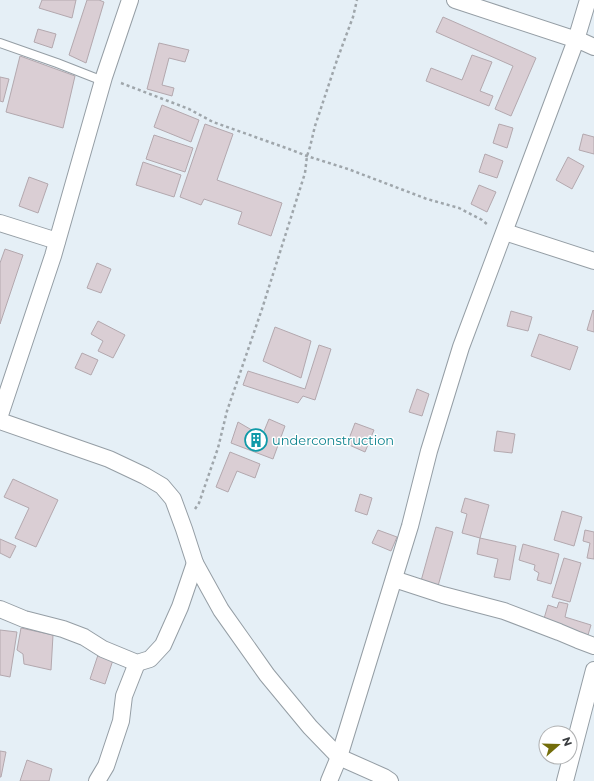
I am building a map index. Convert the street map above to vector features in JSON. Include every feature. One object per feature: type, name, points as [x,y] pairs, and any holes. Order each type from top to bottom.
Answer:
[{"type":"street","points":[[0,415],[58,241],[103,79],[130,0]]},
{"type":"street","points":[[455,0],[594,47]]},
{"type":"street","points":[[329,781],[339,757],[394,579],[410,526],[429,451],[459,354],[576,40],[588,0]]},
{"type":"street","points":[[0,223],[58,241]]},
{"type":"street","points":[[504,234],[594,261]]},
{"type":"street","points":[[0,421],[109,459],[151,479],[162,486],[173,499],[195,563],[221,610],[267,675],[310,728],[339,757],[390,781]]},
{"type":"street","points":[[0,609],[24,619],[63,629],[84,637],[103,650],[137,663],[150,659],[163,645],[180,607],[195,563]]},
{"type":"street","points":[[394,579],[443,595],[504,611],[541,624],[594,646]]},
{"type":"street","points":[[97,781],[106,766],[121,721],[124,696],[137,663]]},
{"type":"street","points":[[565,781],[594,670]]},
{"type":"lane","points":[[0,43],[103,79]]},
{"type":"path","points":[[184,529],[198,503],[218,448],[227,411],[262,309],[305,173],[307,156],[314,126],[353,17],[357,0]]},
{"type":"path","points":[[103,79],[156,95],[189,109],[213,122],[459,208],[504,234]]},
{"type":"building","points":[[42,0],[76,0],[72,18],[39,8]]},
{"type":"building","points":[[87,0],[99,0],[104,2],[86,63],[69,55]]},
{"type":"building","points":[[443,17],[536,58],[511,116],[495,109],[513,66],[436,32]]},
{"type":"building","points":[[38,29],[56,34],[52,48],[34,42]]},
{"type":"building","points":[[159,43],[189,50],[185,62],[169,58],[162,85],[174,88],[172,96],[147,89]]},
{"type":"building","points":[[472,55],[492,62],[480,91],[493,96],[489,106],[426,81],[431,68],[462,80]]},
{"type":"building","points":[[20,56],[75,76],[63,128],[6,112]]},
{"type":"building","points":[[0,77],[9,79],[3,102],[0,101]]},
{"type":"building","points":[[162,105],[199,120],[191,142],[154,127]]},
{"type":"building","points":[[205,124],[233,134],[217,180],[282,203],[271,236],[238,224],[242,212],[204,199],[201,205],[180,197]]},
{"type":"building","points":[[499,124],[513,128],[507,148],[493,143]]},
{"type":"building","points":[[583,134],[594,137],[594,154],[579,150]]},
{"type":"building","points":[[154,135],[193,148],[185,172],[146,159]]},
{"type":"building","points":[[485,154],[503,161],[497,178],[479,172]]},
{"type":"building","points":[[568,157],[584,166],[572,189],[556,180]]},
{"type":"building","points":[[143,162],[181,175],[174,197],[136,185]]},
{"type":"building","points":[[29,177],[48,184],[38,213],[19,206]]},
{"type":"building","points":[[479,185],[496,192],[487,212],[471,204]]},
{"type":"building","points":[[5,249],[23,255],[0,324],[0,263]]},
{"type":"building","points":[[97,263],[111,269],[101,293],[87,288]]},
{"type":"building","points":[[593,310],[594,311],[594,332],[587,330]]},
{"type":"building","points":[[511,311],[532,317],[528,331],[507,326]]},
{"type":"building","points":[[98,321],[125,335],[113,358],[98,351],[103,341],[91,334]]},
{"type":"building","points":[[275,327],[311,341],[301,378],[263,361]]},
{"type":"building","points":[[539,334],[578,347],[570,370],[531,356]]},
{"type":"building","points":[[319,345],[331,349],[315,400],[303,396],[298,403],[243,385],[248,371],[305,389]]},
{"type":"building","points":[[82,353],[98,360],[91,375],[75,368]]},
{"type":"building","points":[[417,389],[429,394],[422,416],[409,412]]},
{"type":"building","name":"underconstruction","points":[[269,419],[285,426],[273,459],[231,443],[238,422],[262,436]]},
{"type":"building","points":[[355,423],[374,430],[365,452],[347,444]]},
{"type":"building","points":[[497,431],[515,434],[512,453],[494,451]]},
{"type":"building","points":[[230,452],[260,464],[255,478],[237,471],[228,492],[216,487]]},
{"type":"building","points":[[13,479],[58,500],[36,547],[15,538],[29,508],[4,497]]},
{"type":"building","points":[[360,494],[372,498],[367,515],[355,511]]},
{"type":"building","points":[[465,498],[489,505],[480,538],[462,533],[467,514],[461,512]]},
{"type":"building","points":[[562,511],[582,517],[574,546],[554,540]]},
{"type":"building","points":[[436,527],[453,532],[438,586],[421,581]]},
{"type":"building","points":[[378,530],[397,537],[391,551],[372,543]]},
{"type":"building","points":[[585,530],[594,532],[594,559],[587,558],[590,543],[583,541]]},
{"type":"building","points":[[480,538],[516,546],[510,580],[494,577],[498,559],[477,554]]},
{"type":"building","points":[[0,539],[16,546],[10,558],[0,553]]},
{"type":"building","points":[[523,544],[559,554],[551,584],[537,580],[539,573],[534,570],[535,565],[519,560]]},
{"type":"building","points":[[564,558],[581,563],[570,602],[552,597]]},
{"type":"building","points":[[559,602],[568,604],[565,617],[591,625],[588,635],[543,622],[548,605],[557,608]]},
{"type":"building","points":[[21,628],[53,635],[51,670],[24,664],[23,654],[17,650]]},
{"type":"building","points":[[0,630],[17,632],[10,677],[0,675]]},
{"type":"building","points":[[98,655],[113,660],[105,684],[90,679]]},
{"type":"building","points":[[0,751],[6,752],[1,777],[0,777]]},
{"type":"building","points":[[27,760],[52,769],[49,781],[20,781]]},
{"type":"place","name":"underconstruction","points":[[256,440]]}]
